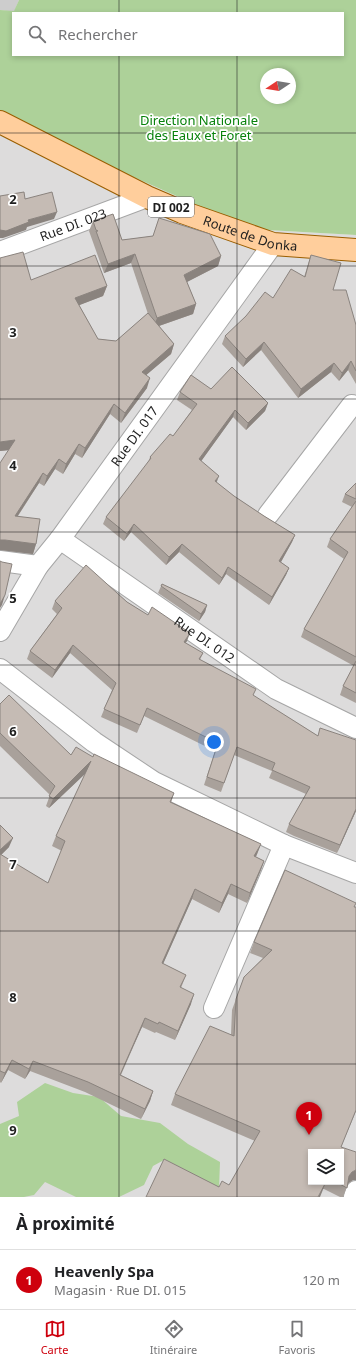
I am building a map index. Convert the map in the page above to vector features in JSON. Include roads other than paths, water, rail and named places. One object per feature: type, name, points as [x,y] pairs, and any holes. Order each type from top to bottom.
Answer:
[{"type":"main road","name":"Route de Donka","points":[[0,122],[147,197],[182,212],[273,244],[356,250]]},
{"type":"street","name":"Rue DI. 023","points":[[0,252],[147,197]]},
{"type":"street","name":"Rue DI. 017","points":[[0,631],[38,566],[60,539],[273,244]]},
{"type":"street","points":[[268,515],[352,406],[356,406]]},
{"type":"street","name":"Rue DI. 012","points":[[60,539],[276,689],[356,728]]},
{"type":"street","points":[[0,561],[38,566]]},
{"type":"street","points":[[0,669],[94,742],[154,782],[284,845],[356,873]]},
{"type":"street","points":[[214,1008],[284,845]]},
{"type":"street","points":[[354,1197],[356,1191]]},
{"type":"place","name":"Heavenly Spa","points":[[309,1135]]},
{"type":"park label","name":"Direction Nationale des Eaux et Foret","points":[[199,128]]}]
